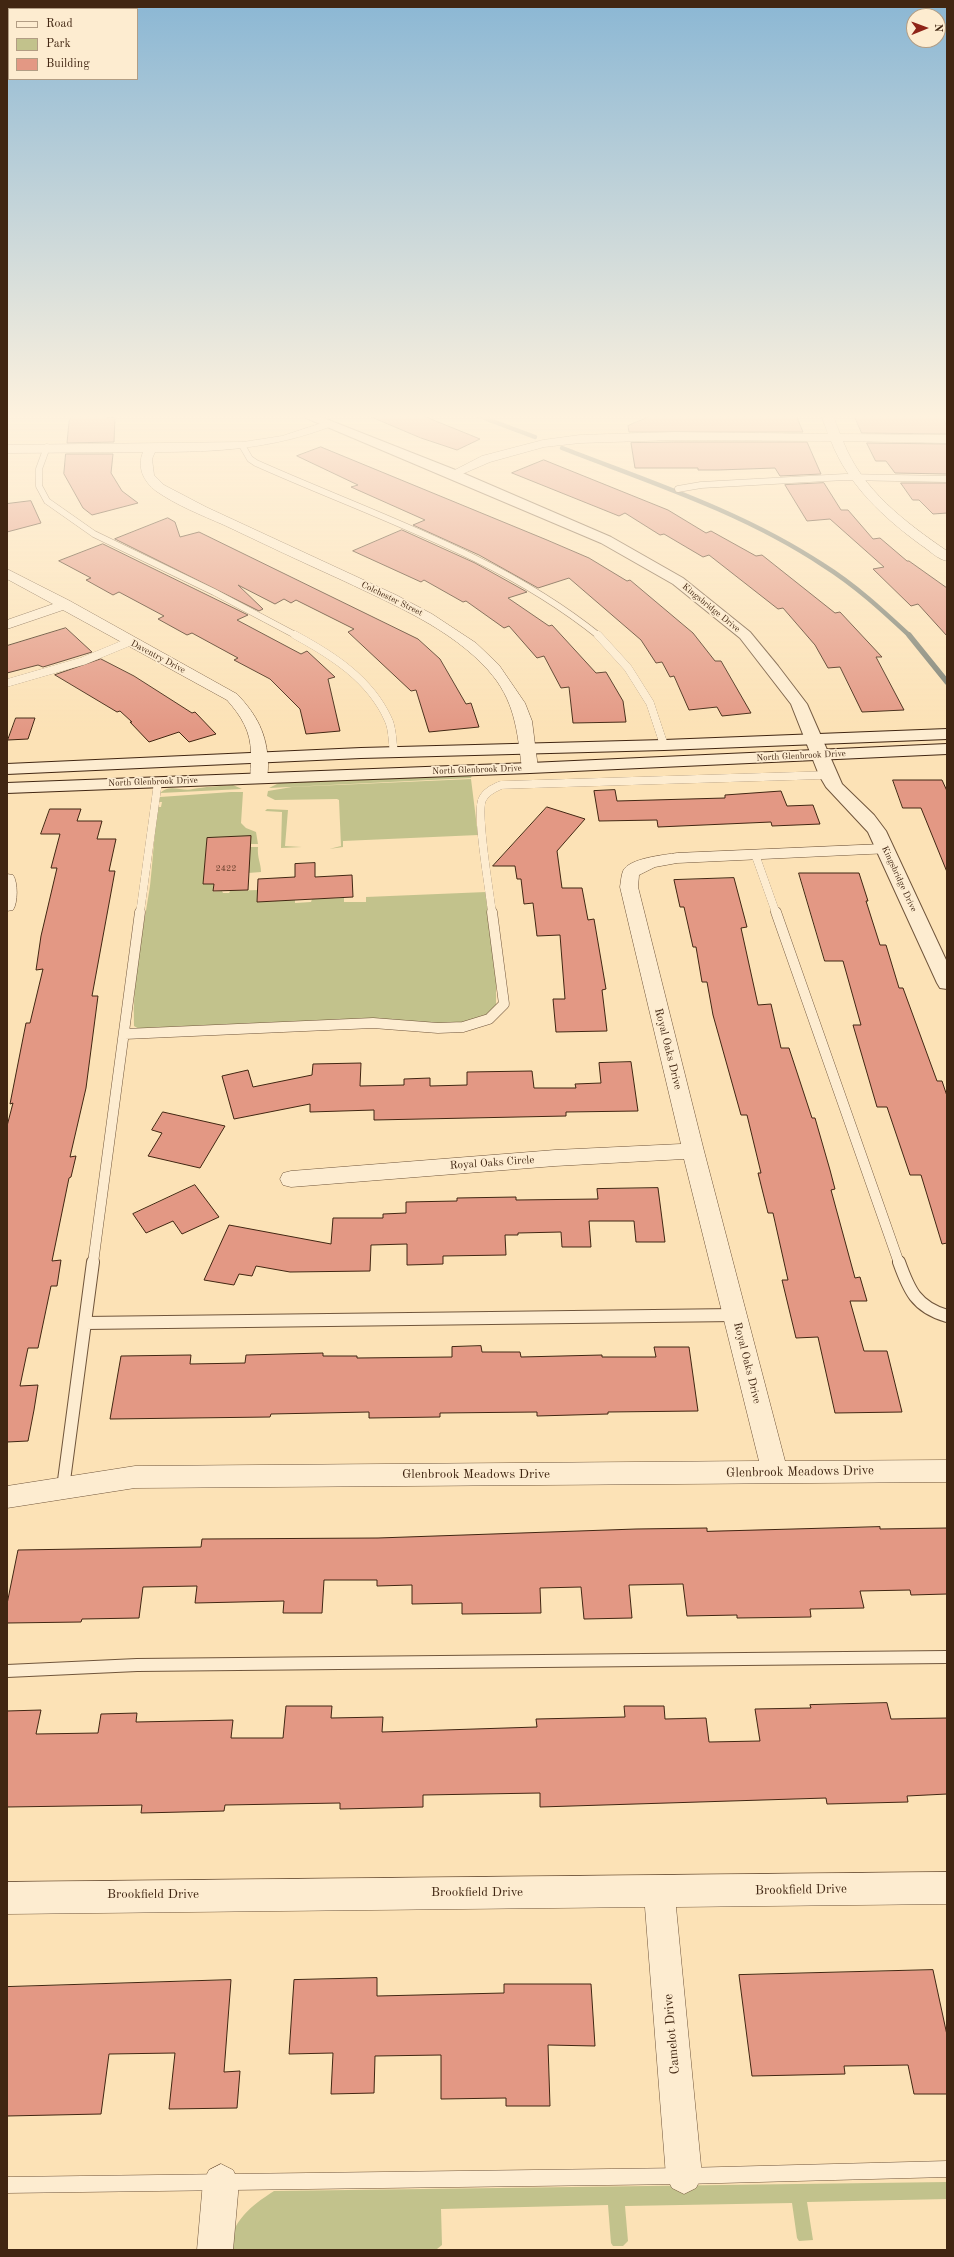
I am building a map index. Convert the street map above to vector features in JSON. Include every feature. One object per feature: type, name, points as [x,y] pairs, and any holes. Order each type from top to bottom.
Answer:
[{"type":"main road","name":"Kingsbridge Drive","points":[[560,520],[606,540],[678,581],[744,635],[799,704],[828,775],[844,798],[868,819],[877,831],[947,983]]},
{"type":"main road","name":"North Glenbrook Drive","points":[[7,788],[530,768],[817,747],[947,734]]},
{"type":"main road","name":"North Glenbrook Drive","points":[[7,769],[394,752],[528,750],[664,745],[947,749]]},
{"type":"street","name":"Colchester Street","points":[[224,520],[392,598],[427,617],[471,646],[494,668],[517,703],[524,721],[530,768]]},
{"type":"street","points":[[897,520],[945,555]]},
{"type":"street","name":"Daventry Drive","points":[[7,572],[129,642],[232,697],[248,713],[259,741],[259,778]]},
{"type":"street","points":[[7,625],[65,604]]},
{"type":"street","name":"Royal Oaks Drive","points":[[776,1473],[693,1152],[629,887],[631,872],[651,862],[678,858],[884,849]]},
{"type":"street","points":[[7,879],[7,906]]},
{"type":"street","name":"Royal Oaks Circle","points":[[291,1179],[555,1158],[693,1152]]},
{"type":"street","name":"Glenbrook Meadows Drive","points":[[7,1497],[135,1477],[947,1471]]},
{"type":"street","name":"Brookfield Drive","points":[[7,1898],[947,1888]]},
{"type":"street","name":"Camelot Drive","points":[[659,1892],[684,2176]]},
{"type":"street","points":[[215,2250],[222,2182]]},
{"type":"lane","points":[[75,520],[94,534],[214,592],[324,651],[350,670],[373,693],[389,720],[394,752]]},
{"type":"lane","points":[[388,520],[496,567],[567,609],[617,653],[648,695],[660,724],[664,745]]},
{"type":"lane","points":[[7,683],[84,661],[129,642]]},
{"type":"lane","points":[[125,1034],[375,1023],[452,1028],[475,1025],[492,1018],[499,1012],[504,1004],[481,824],[480,804],[483,795],[488,790],[508,785],[828,775]]},
{"type":"lane","points":[[63,1488],[158,782]]},
{"type":"lane","points":[[756,854],[902,1270],[914,1297],[927,1310],[947,1316]]},
{"type":"lane","points":[[85,1323],[735,1315]]},
{"type":"lane","points":[[7,1671],[137,1665],[947,1657]]},
{"type":"lane","points":[[7,2185],[684,2176],[947,2170]]},
{"type":"green space","points":[[472,775],[471,778],[269,788],[279,783]]},
{"type":"green space","points":[[471,779],[478,835],[343,841],[343,847],[329,849],[341,846],[339,800],[275,800],[267,796],[268,791],[292,787]]},
{"type":"green space","points":[[233,785],[242,789],[160,793],[164,790],[172,788],[189,790]]},
{"type":"green space","points":[[243,792],[241,823],[246,828],[256,832],[258,844],[250,844],[250,837],[207,838],[203,884],[214,884],[213,892],[222,891],[223,893],[229,893],[230,891],[258,890],[257,902],[295,900],[295,903],[311,902],[312,899],[344,898],[344,902],[366,902],[366,897],[486,892],[496,968],[496,1007],[483,1018],[461,1024],[139,1029],[134,1026],[136,973],[150,886],[158,807],[161,807],[162,802],[159,802],[160,797]]},
{"type":"green space","points":[[267,809],[288,810],[285,846],[302,847],[281,848],[282,812],[265,811]]},
{"type":"green space","points":[[250,847],[258,847],[261,872],[248,873]]},
{"type":"green space","points":[[947,2182],[947,2199],[807,2202],[813,2240],[799,2241],[797,2238],[792,2203],[625,2206],[628,2241],[623,2246],[613,2246],[611,2243],[608,2205],[441,2209],[442,2245],[437,2249],[227,2250],[238,2222],[250,2209],[274,2191]]},
{"type":"building","points":[[7,520],[40,520],[41,523],[7,532]]},
{"type":"building","points":[[162,520],[172,520],[175,522],[180,537],[199,532],[418,639],[440,659],[466,704],[471,703],[479,727],[429,732],[416,690],[411,691],[348,632],[354,629],[296,600],[291,603],[284,599],[275,604],[238,585],[263,609],[259,611],[115,539]]},
{"type":"building","points":[[424,520],[499,520],[589,558],[627,581],[630,580],[693,633],[715,661],[721,661],[751,713],[722,716],[717,707],[689,710],[674,676],[670,677],[662,662],[656,663],[641,640],[569,578],[538,588],[479,555],[413,525]]},
{"type":"building","points":[[637,520],[685,520],[706,533],[711,531],[756,556],[762,555],[835,613],[840,612],[882,657],[876,657],[904,710],[862,712],[840,667],[828,668],[815,645],[783,608],[778,609],[709,555],[703,557],[664,534],[660,535]]},
{"type":"building","points":[[831,520],[857,520],[873,539],[880,538],[907,561],[947,588],[947,636],[918,604],[911,606],[873,569],[884,567]]},
{"type":"building","points":[[402,530],[475,563],[527,592],[508,598],[549,626],[552,625],[596,673],[606,672],[623,701],[626,722],[573,723],[569,687],[561,688],[544,656],[537,658],[509,626],[504,628],[466,601],[463,602],[424,580],[421,582],[353,551]]},
{"type":"building","points":[[103,544],[248,615],[237,620],[301,654],[307,651],[335,677],[328,679],[340,731],[306,734],[300,709],[270,679],[234,660],[238,658],[192,633],[187,635],[158,619],[164,616],[119,592],[113,595],[86,580],[91,578],[59,561]]},
{"type":"building","points":[[66,628],[92,652],[43,667],[38,665],[7,673],[7,646]]},
{"type":"building","points":[[101,659],[134,676],[192,713],[195,712],[216,734],[189,742],[179,732],[149,742],[130,722],[132,722],[120,711],[117,712],[55,675]]},
{"type":"building","points":[[16,718],[35,718],[28,739],[8,740]]},
{"type":"building","points":[[893,780],[942,780],[947,791],[947,872],[921,808],[903,808]]},
{"type":"building","points":[[615,790],[617,801],[725,798],[725,795],[781,791],[787,806],[813,805],[820,824],[772,826],[771,822],[658,827],[657,820],[599,821],[594,791]]},
{"type":"building","points":[[547,807],[585,819],[557,851],[562,888],[582,888],[588,920],[594,919],[606,989],[602,990],[607,1031],[556,1032],[553,999],[565,999],[560,935],[537,936],[533,903],[524,904],[521,879],[517,879],[515,866],[493,866]]},
{"type":"building","points":[[50,809],[81,809],[77,821],[102,821],[97,839],[116,839],[109,871],[115,871],[92,996],[98,996],[86,1088],[70,1157],[76,1156],[71,1177],[69,1178],[52,1261],[61,1260],[57,1286],[51,1286],[38,1348],[28,1348],[20,1386],[38,1385],[34,1410],[28,1441],[7,1442],[7,1126],[13,1103],[10,1104],[26,1023],[30,1023],[43,969],[36,970],[41,936],[57,868],[51,868],[60,834],[41,834]]},
{"type":"building","points":[[251,836],[248,890],[213,891],[214,884],[203,884],[207,838]]},
{"type":"building","points":[[315,863],[315,877],[352,875],[353,897],[257,902],[258,879],[295,877],[295,864]]},
{"type":"building","points":[[799,873],[859,873],[880,945],[886,945],[899,988],[903,988],[937,1081],[942,1081],[947,1096],[947,1243],[942,1244],[921,1175],[910,1175],[887,1107],[877,1107],[853,1025],[861,1025],[843,961],[825,961]]},
{"type":"building","points":[[734,878],[747,927],[741,928],[758,1005],[771,1004],[781,1048],[789,1048],[812,1118],[815,1118],[835,1189],[831,1190],[855,1278],[860,1277],[867,1301],[850,1301],[864,1351],[887,1351],[902,1412],[835,1413],[818,1337],[796,1338],[782,1280],[788,1280],[773,1213],[768,1213],[758,1173],[761,1173],[747,1115],[741,1115],[713,1015],[707,982],[702,982],[696,947],[693,947],[684,907],[680,907],[674,880]]},
{"type":"building","points":[[631,1062],[638,1111],[566,1112],[566,1116],[374,1120],[374,1110],[310,1112],[310,1104],[234,1119],[222,1076],[248,1070],[253,1087],[312,1075],[313,1064],[361,1063],[360,1086],[404,1085],[404,1079],[430,1078],[430,1086],[467,1085],[467,1072],[532,1071],[534,1088],[576,1088],[575,1084],[601,1083],[599,1063]]},
{"type":"building","points":[[163,1112],[225,1126],[200,1168],[148,1156],[162,1133],[152,1130]]},
{"type":"building","points":[[195,1185],[219,1217],[182,1234],[173,1221],[146,1233],[133,1214]]},
{"type":"building","points":[[658,1188],[665,1242],[636,1242],[634,1221],[589,1221],[591,1247],[562,1247],[561,1232],[518,1233],[518,1235],[505,1235],[506,1255],[443,1256],[443,1264],[407,1265],[407,1244],[371,1245],[370,1271],[290,1272],[256,1266],[252,1276],[239,1274],[234,1285],[204,1280],[229,1225],[331,1244],[333,1218],[383,1218],[383,1214],[406,1213],[406,1202],[457,1201],[457,1198],[516,1197],[516,1200],[598,1199],[597,1189]]},
{"type":"building","points":[[481,1346],[482,1352],[520,1352],[521,1357],[602,1355],[602,1357],[656,1357],[654,1347],[689,1347],[698,1411],[608,1412],[608,1414],[537,1416],[537,1412],[440,1413],[440,1417],[369,1418],[369,1412],[271,1414],[270,1417],[110,1419],[121,1356],[191,1355],[190,1364],[245,1363],[246,1355],[323,1353],[323,1356],[357,1356],[357,1358],[452,1357],[452,1347]]},
{"type":"building","points":[[880,1527],[880,1529],[947,1528],[947,1594],[911,1595],[910,1590],[860,1591],[864,1608],[810,1609],[811,1617],[737,1618],[737,1615],[687,1616],[683,1584],[629,1585],[632,1618],[584,1619],[581,1587],[540,1588],[541,1613],[462,1614],[462,1603],[412,1604],[412,1585],[377,1586],[377,1580],[324,1580],[322,1613],[283,1613],[284,1601],[195,1603],[197,1586],[143,1587],[139,1618],[82,1619],[81,1622],[7,1623],[7,1604],[18,1550],[201,1547],[202,1539],[378,1538],[636,1529],[707,1528],[707,1531]]},
{"type":"building","points":[[887,1703],[891,1719],[947,1718],[947,1794],[907,1796],[908,1802],[827,1804],[826,1798],[540,1807],[540,1793],[423,1795],[423,1807],[340,1809],[340,1803],[225,1805],[224,1811],[141,1813],[142,1805],[7,1807],[7,1711],[41,1710],[36,1734],[98,1733],[101,1714],[137,1713],[136,1722],[233,1720],[231,1738],[283,1738],[286,1706],[332,1706],[331,1718],[383,1717],[382,1732],[537,1727],[536,1719],[625,1717],[624,1706],[664,1706],[665,1719],[706,1718],[709,1742],[760,1741],[755,1709],[811,1708],[810,1705]]},
{"type":"building","points":[[933,1970],[947,2035],[947,2094],[914,2094],[908,2065],[844,2066],[845,2074],[752,2076],[739,1975]]},
{"type":"building","points":[[377,1978],[377,1996],[504,1993],[504,1984],[591,1984],[595,2046],[548,2045],[550,2106],[506,2106],[506,2098],[441,2099],[441,2055],[375,2056],[374,2093],[331,2094],[333,2053],[289,2054],[294,1980]]},
{"type":"building","points":[[231,1980],[224,2072],[240,2071],[237,2108],[169,2109],[175,2053],[109,2054],[101,2114],[7,2116],[7,1987]]},
{"type":"waterway","points":[[742,520],[792,546],[823,565],[857,589],[909,635]]},
{"type":"waterway","points":[[909,635],[947,682]]}]
